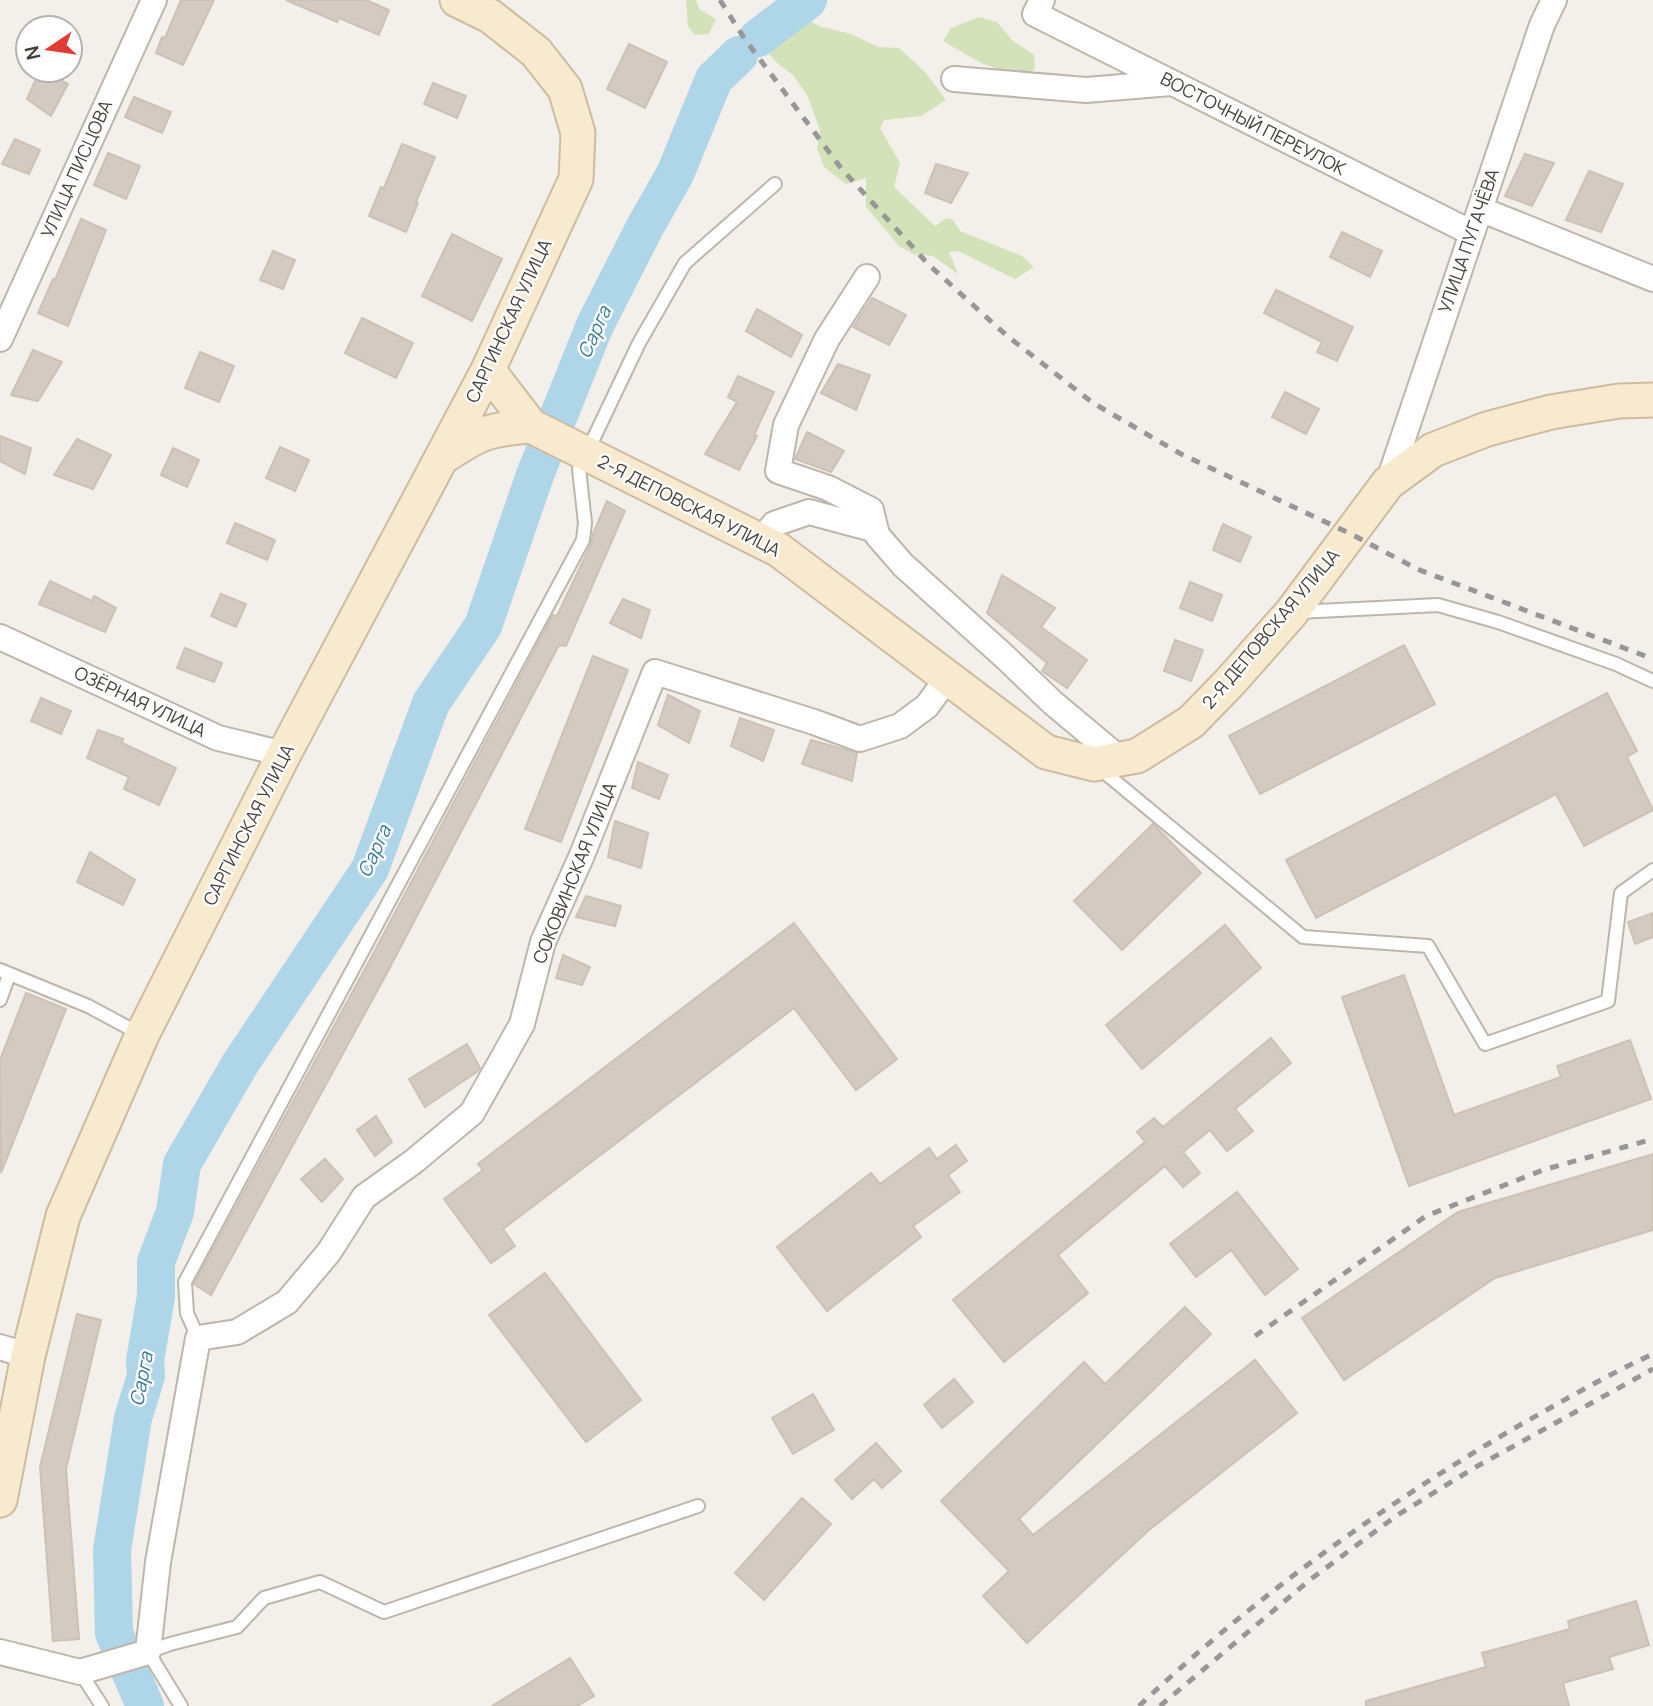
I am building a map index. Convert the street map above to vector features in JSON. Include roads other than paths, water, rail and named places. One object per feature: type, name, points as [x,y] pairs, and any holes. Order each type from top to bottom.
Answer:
[{"type":"street","name":"УЛИЦА ПИСЦОВА","points":[[0,339],[154,0]]},
{"type":"street","name":"САРГИНСКАЯ УЛИЦА","points":[[0,1500],[14,1351],[63,1216],[142,1035],[284,754],[488,370],[576,179],[578,133],[565,89],[536,52],[490,16],[457,0]]},
{"type":"street","name":"УЛИЦА ПУГАЧЁВА","points":[[1388,483],[1542,25],[1554,0]]},
{"type":"street","name":"ВОСТОЧНЫЙ ПЕРЕУЛОК","points":[[1038,7],[1172,83],[1472,233]]},
{"type":"street","points":[[954,79],[1086,90],[1172,83]]},
{"type":"street","points":[[1480,209],[1653,278]]},
{"type":"street","points":[[867,276],[827,339],[786,425],[778,471],[828,488],[871,510],[877,535],[903,565],[1005,657],[1107,762]]},
{"type":"street","points":[[488,370],[531,426]]},
{"type":"street","name":"2-Я ДЕПОВСКАЯ УЛИЦА","points":[[531,426],[779,550],[1046,752],[1107,762],[1137,755],[1191,722],[1290,613],[1388,483],[1433,450],[1487,429],[1551,412],[1619,401],[1653,400]]},
{"type":"street","points":[[443,457],[472,437],[496,428],[531,426]]},
{"type":"street","points":[[761,541],[774,523],[809,512],[876,530]]},
{"type":"street","name":"ОЗЁРНАЯ УЛИЦА","points":[[0,638],[218,738],[284,754]]},
{"type":"street","name":"СОКОВИНСКАЯ УЛИЦА","points":[[198,1338],[237,1332],[287,1302],[329,1252],[364,1197],[413,1162],[472,1113],[522,1024],[543,942],[582,855],[655,673],[860,739],[900,726],[927,706],[948,677]]},
{"type":"street","points":[[0,1652],[80,1672],[148,1652],[158,1562],[198,1338]]},
{"type":"lane","points":[[198,1338],[187,1314],[185,1282],[583,540],[585,523],[578,450],[685,263],[775,184]]},
{"type":"lane","points":[[1290,613],[1438,606],[1498,622],[1616,664],[1653,681]]},
{"type":"lane","points":[[1107,762],[1303,937],[1429,946],[1485,1044],[1608,1001],[1621,893],[1653,870]]},
{"type":"lane","points":[[0,1000],[5,972],[88,1006],[142,1035]]},
{"type":"lane","points":[[181,1706],[148,1652],[237,1627],[264,1598],[320,1582],[384,1612],[698,1506]]},
{"type":"lane","points":[[80,1672],[102,1706]]},
{"type":"waterway","name":"Сарга","points":[[758,38],[808,0]]},
{"type":"waterway","name":"Сарга","points":[[145,1706],[114,1633],[112,1550],[133,1418],[146,1376],[145,1361],[156,1296],[156,1262],[175,1212],[182,1164],[240,1064],[370,869],[431,703],[483,626],[535,475],[595,325],[675,174],[714,79],[739,55]]},
{"type":"railway","points":[[720,0],[744,38],[841,168],[928,264],[1006,335],[1093,403],[1181,454],[1351,534],[1417,569],[1653,659]]},
{"type":"railway","points":[[1255,1336],[1426,1216],[1543,1170],[1653,1139]]},
{"type":"railway","points":[[1139,1706],[1226,1629],[1366,1523],[1513,1429],[1653,1354]]},
{"type":"railway","points":[[1160,1706],[1311,1579],[1396,1516],[1474,1468],[1653,1369]]}]
